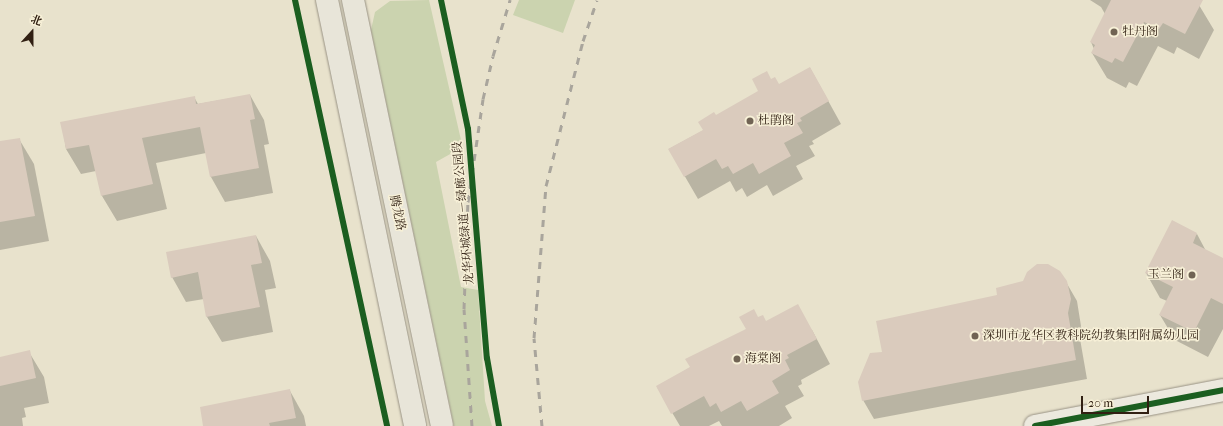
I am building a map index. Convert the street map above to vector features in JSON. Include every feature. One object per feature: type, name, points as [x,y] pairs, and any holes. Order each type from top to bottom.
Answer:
[{"type":"main road","name":"腾龙路","points":[[327,0],[415,426]]},
{"type":"main road","name":"腾龙路","points":[[353,0],[442,426]]},
{"type":"street","points":[[1035,426],[1223,390]]},
{"type":"green space","points":[[429,0],[461,140],[451,145],[452,153],[436,162],[461,287],[478,290],[485,401],[492,426],[454,426],[371,30],[375,12],[390,1]]},
{"type":"green space","points":[[519,0],[575,0],[563,33],[513,15]]},
{"type":"building","name":"牡丹阁","points":[[1111,0],[1203,0],[1185,34],[1163,23],[1159,29],[1144,22],[1123,62],[1115,58],[1112,63],[1091,53],[1095,45],[1090,42]]},
{"type":"building","name":"杜鹃阁","points":[[810,67],[829,101],[800,118],[802,121],[797,123],[803,133],[784,143],[791,156],[759,174],[753,163],[733,174],[728,166],[722,169],[716,159],[684,177],[668,149],[703,130],[698,122],[714,112],[716,115],[758,91],[752,79],[767,71],[771,79],[775,77],[779,84]]},
{"type":"building","points":[[250,94],[255,119],[250,120],[259,168],[210,177],[200,127],[142,138],[153,184],[101,196],[89,145],[66,149],[60,122],[195,96],[196,104]]},
{"type":"building","points":[[20,138],[35,216],[0,222],[0,141]]},
{"type":"building","name":"玉兰阁","points":[[1172,220],[1197,233],[1193,243],[1223,258],[1223,304],[1211,298],[1194,332],[1159,315],[1173,287],[1145,273]]},
{"type":"building","points":[[256,235],[262,263],[251,265],[260,307],[206,317],[198,272],[171,278],[166,252]]},
{"type":"building","name":"深圳市龙华区教科院幼教集团附属幼儿园","points":[[1037,264],[1048,264],[1060,271],[1067,281],[1071,299],[1068,313],[1076,360],[862,401],[858,382],[870,353],[882,352],[876,321],[997,295],[996,288],[1023,281],[1027,272]]},
{"type":"building","name":"海棠阁","points":[[798,304],[817,339],[787,355],[789,358],[785,360],[790,370],[772,381],[779,393],[747,411],[741,401],[721,412],[716,403],[710,407],[704,396],[671,414],[656,386],[690,367],[685,359],[746,329],[739,317],[754,309],[758,317],[763,315],[766,321]]},
{"type":"building","points":[[30,350],[36,378],[0,386],[0,357]]},
{"type":"building","points":[[290,389],[296,418],[269,423],[270,426],[203,426],[200,407]]},
{"type":"railway","points":[[472,426],[464,309],[468,202],[483,99],[493,56],[510,0]]},
{"type":"railway","points":[[542,426],[534,338],[546,186],[583,41],[597,0]]},
{"type":"cycle path","points":[[295,0],[387,426]]},
{"type":"cycle path","name":"龙华环城绿道－绿廊公园段","points":[[441,0],[468,129],[487,358],[499,426]]},
{"type":"cycle path","points":[[1035,426],[1223,390]]},
{"type":"place","name":"牡丹阁","points":[[1114,32]]},
{"type":"place","name":"杜鹃阁","points":[[750,121]]},
{"type":"place","name":"玉兰阁","points":[[1192,275]]},
{"type":"place","name":"深圳市龙华区教科院幼教集团附属幼儿园","points":[[975,336]]},
{"type":"place","name":"海棠阁","points":[[737,359]]}]
